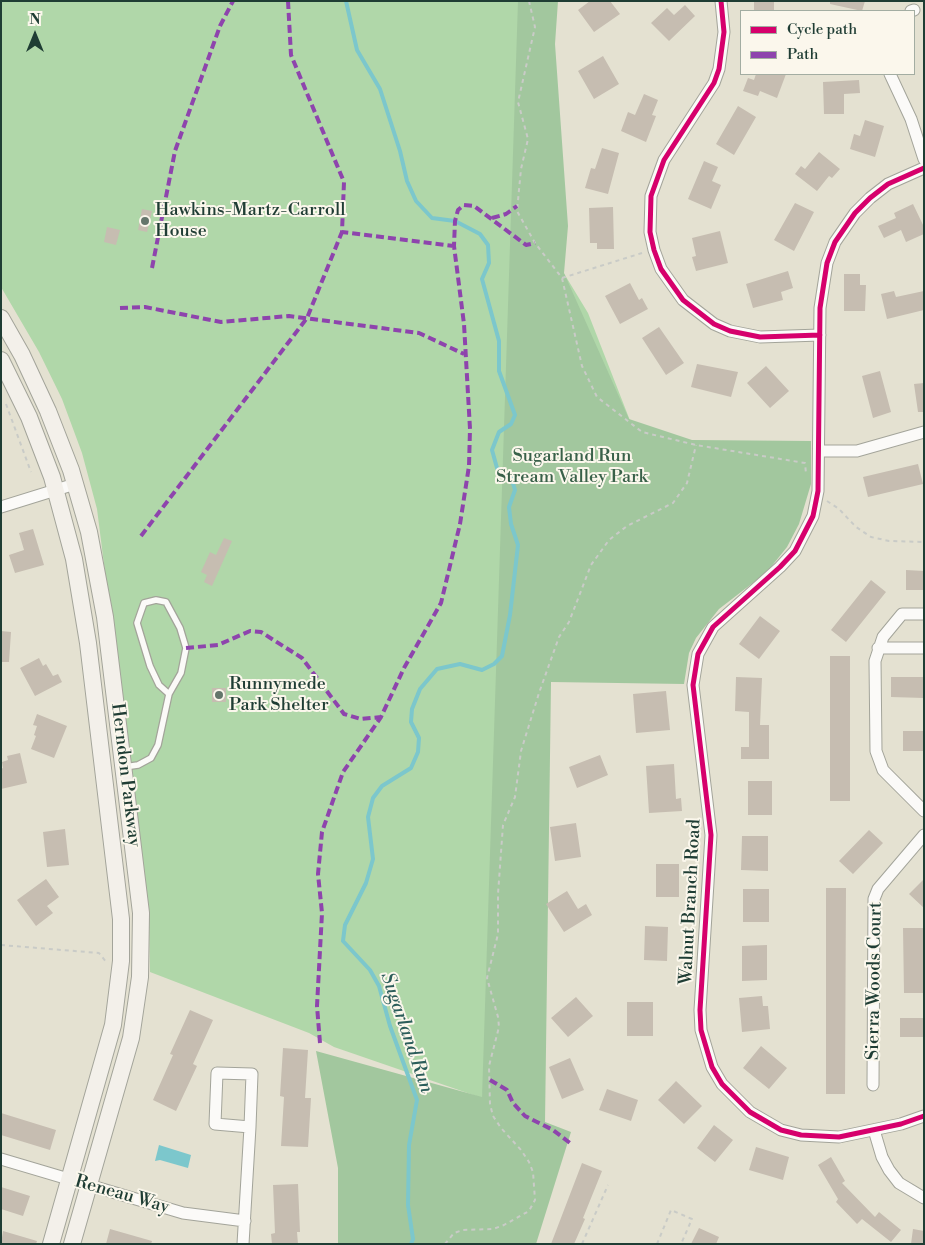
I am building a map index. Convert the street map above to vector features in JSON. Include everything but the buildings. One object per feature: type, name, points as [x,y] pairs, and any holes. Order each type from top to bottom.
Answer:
[{"type":"main road","name":"Herndon Parkway","points":[[1,318],[48,411],[75,484],[89,532],[100,589],[124,766],[141,913],[140,977],[130,1038],[72,1244]]},
{"type":"main road","name":"Herndon Parkway","points":[[1,360],[29,417],[56,490],[70,538],[82,602],[121,919],[121,961],[113,1025],[51,1244]]},
{"type":"street","points":[[721,1],[724,32],[719,69],[714,83],[664,160],[651,196],[650,232],[654,250],[670,286],[697,313],[714,324],[730,331],[760,337],[820,335]]},
{"type":"street","points":[[890,75],[911,119],[924,158]]},
{"type":"street","name":"Walnut Branch Road","points":[[924,168],[888,184],[870,198],[842,230],[827,263],[822,284],[817,499],[805,534],[780,567],[713,627],[698,654],[694,669],[693,685],[710,835],[700,1010],[701,1030],[712,1067],[722,1084],[735,1100],[765,1122],[794,1133],[820,1137],[838,1137],[901,1124],[924,1116]]},
{"type":"street","points":[[819,451],[857,451],[924,432]]},
{"type":"street","points":[[1,507],[75,484]]},
{"type":"street","points":[[924,614],[902,614],[883,637],[874,661],[876,751],[883,770],[924,811]]},
{"type":"street","points":[[878,648],[924,648]]},
{"type":"street","name":"Sierra Woods Court","points":[[873,1085],[874,899],[878,889],[924,835]]},
{"type":"street","points":[[243,1244],[250,1127],[252,1074],[217,1073],[215,1124],[250,1127]]},
{"type":"street","points":[[874,1130],[882,1157],[889,1170],[900,1183],[924,1198]]},
{"type":"street","name":"Reneau Way","points":[[1,1159],[183,1213],[245,1221]]},
{"type":"lane","points":[[124,766],[138,765],[151,758],[158,745],[169,694],[181,673],[186,648],[174,614],[166,602],[156,600],[144,602],[137,623],[150,666],[159,685],[169,694]]},
{"type":"path","points":[[529,1],[535,27],[518,102],[528,139],[521,169],[517,211],[535,243],[562,278],[582,366],[597,397],[642,432],[696,445],[805,463]]},
{"type":"path","points":[[562,278],[654,250]]},
{"type":"path","points":[[5,400],[31,472]]},
{"type":"path","points":[[445,1244],[454,1233],[463,1230],[493,1229],[504,1225],[528,1211],[535,1200],[533,1172],[528,1162],[493,1116],[489,1095],[489,1066],[499,1027],[498,1017],[486,978],[498,934],[498,894],[503,825],[515,797],[521,751],[559,637],[568,622],[591,565],[609,540],[627,526],[673,503],[687,483],[696,445]]},
{"type":"path","points":[[827,501],[839,509],[856,527],[871,537],[889,541],[924,542]]},
{"type":"path","points":[[1,945],[99,953],[109,966],[110,958]]},
{"type":"path","points":[[582,1244],[608,1185]]},
{"type":"path","points":[[657,1244],[671,1210],[692,1219],[681,1244]]},
{"type":"green space","name":"Sugarland Run Stream Valley Park","points":[[1,1],[545,1],[537,229],[588,313],[638,441],[551,681],[482,1098],[334,1047],[309,1033],[150,972],[149,919],[97,509],[82,453],[62,399],[39,352],[1,287]]},
{"type":"green space","name":"Sugarland Run Stream Valley Park","points":[[518,1],[558,1],[555,44],[568,226],[564,273],[629,419],[692,440],[811,441],[811,484],[799,524],[787,547],[767,572],[719,609],[696,638],[689,653],[684,684],[551,682],[545,1122],[571,1132],[536,1244],[338,1244],[338,1168],[316,1051],[482,1097]]},
{"type":"water","points":[[159,1145],[191,1155],[188,1168],[160,1160],[155,1161]]},
{"type":"waterway","name":"Sugarland Run","points":[[346,1],[357,50],[380,89],[400,151],[407,181],[416,201],[432,218],[455,221],[480,234],[488,245],[489,263],[482,279],[499,341],[499,371],[515,415],[511,424],[499,432],[492,450],[497,468],[511,477],[515,490],[509,507],[511,524],[518,545],[510,615],[502,656],[494,664],[482,670],[460,664],[437,669],[420,689],[412,709],[411,722],[419,738],[418,752],[411,768],[382,786],[373,798],[368,817],[373,859],[366,883],[345,925],[343,941],[370,970],[379,986],[390,1026],[417,1100],[409,1145],[408,1205],[413,1239],[411,1244]]},
{"type":"marked path","points":[[152,268],[175,151],[220,26],[233,1]]},
{"type":"marked path","points":[[288,1],[291,55],[344,182],[342,232],[454,246]]},
{"type":"marked path","points":[[320,1043],[317,1006],[322,913],[318,874],[322,832],[343,772],[381,717],[404,668],[441,603],[460,524],[469,466],[470,429],[464,324],[454,246],[455,221],[458,210],[464,205],[474,206],[526,245],[535,243]]},
{"type":"marked path","points":[[492,218],[506,214],[517,206]]},
{"type":"marked path","points":[[141,536],[307,318],[342,232]]},
{"type":"marked path","points":[[120,308],[145,307],[221,322],[289,316],[419,333],[464,354]]},
{"type":"marked path","points":[[186,648],[218,645],[250,631],[261,632],[302,658],[344,714],[361,719],[381,717]]},
{"type":"marked path","points":[[490,1080],[507,1090],[513,1103],[525,1116],[553,1130],[570,1143]]},
{"type":"cycle path","points":[[721,1],[724,32],[719,69],[714,83],[664,160],[651,196],[650,232],[654,250],[661,269],[683,300],[714,324],[730,331],[760,337],[820,335]]},
{"type":"cycle path","points":[[924,168],[888,184],[870,198],[855,213],[835,242],[827,263],[820,308],[818,491],[813,516],[795,551],[780,567],[713,627],[698,654],[693,685],[711,835],[700,1010],[701,1030],[712,1067],[722,1084],[750,1112],[781,1130],[801,1135],[839,1137],[901,1124],[924,1116]]},
{"type":"place","name":"Hawkins-Martz-Carroll House","points":[[145,221]]},
{"type":"place","name":"Runnymede Park Shelter","points":[[219,695]]}]
